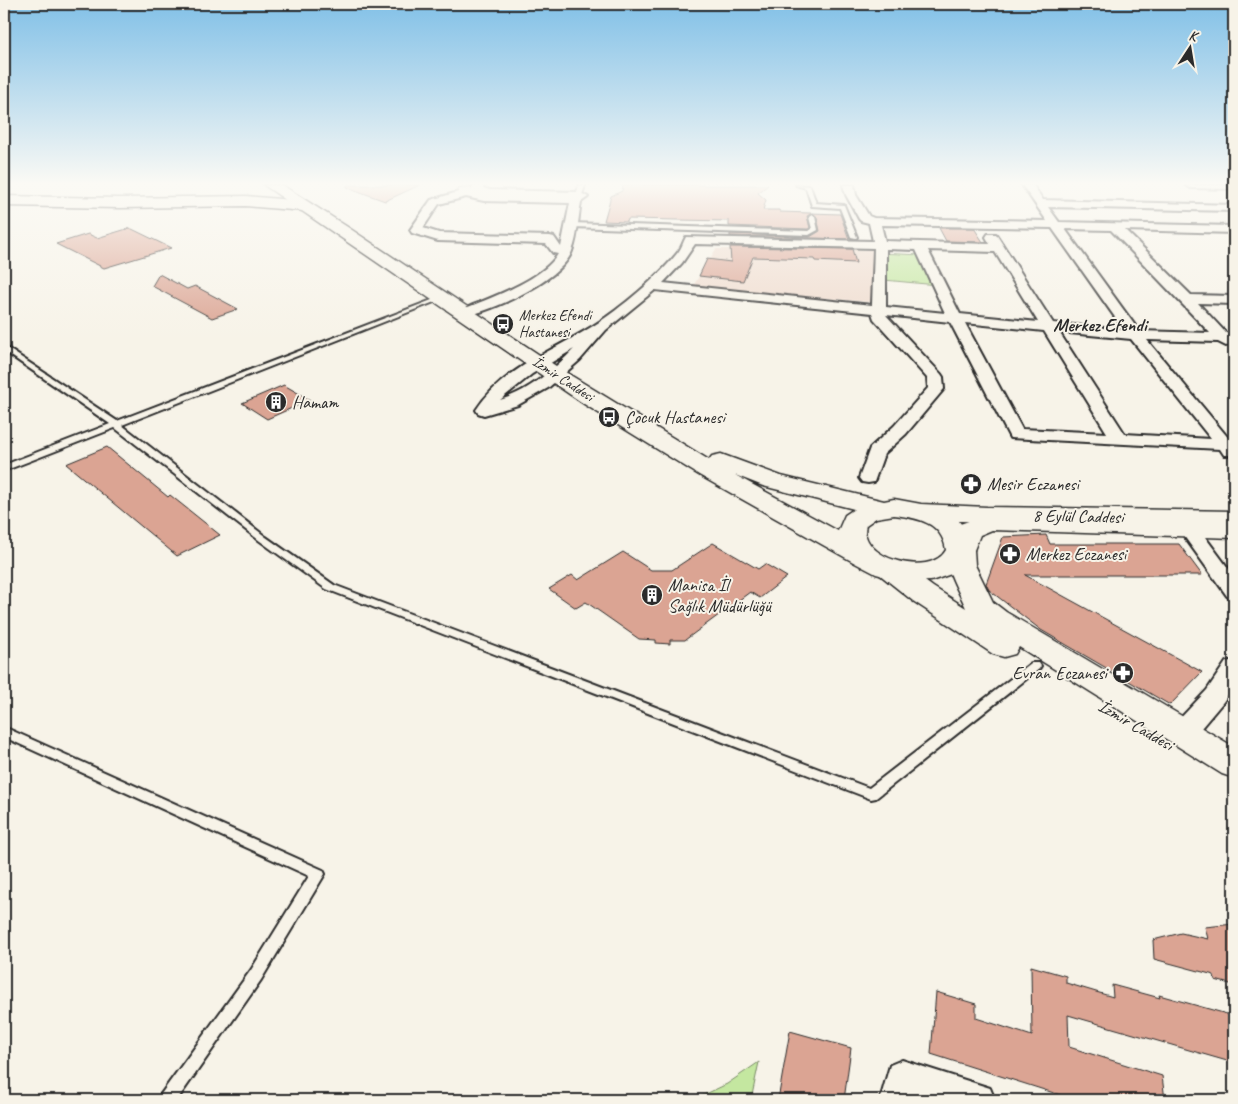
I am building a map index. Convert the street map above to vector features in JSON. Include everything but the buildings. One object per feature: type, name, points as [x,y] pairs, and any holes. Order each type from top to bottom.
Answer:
[{"type":"main road","name":"İzmir Caddesi","points":[[349,237],[440,298],[468,312]]},
{"type":"main road","name":"İzmir Caddesi","points":[[366,237],[468,312],[549,367],[711,471],[877,562],[1035,666],[1234,768]]},
{"type":"main road","name":"İzmir Caddesi","points":[[549,367],[714,459],[772,481],[880,508]]},
{"type":"main road","points":[[792,517],[810,520],[822,517],[828,510],[826,501],[818,494],[806,489]]},
{"type":"main road","points":[[960,550],[957,535],[948,526],[922,512],[901,508],[880,508],[867,512],[857,518],[851,527],[850,536],[853,542],[877,562],[906,572],[924,573],[940,570],[952,564],[960,550],[970,530],[989,522],[1185,524],[1234,530]]},
{"type":"main road","name":"8 Eylül Caddesi","points":[[922,512],[1185,524],[1234,519]]},
{"type":"main road","name":"İzmir Caddesi","points":[[960,550],[961,565],[981,608],[995,619],[1182,733],[1234,768]]},
{"type":"street","points":[[436,237],[550,240],[557,250],[566,252]]},
{"type":"street","points":[[468,312],[516,290],[558,266],[566,252],[569,237]]},
{"type":"street","points":[[868,478],[876,452],[900,430],[936,389],[935,377],[879,316],[880,245],[878,237]]},
{"type":"street","points":[[992,237],[1119,439]]},
{"type":"street","points":[[1064,237],[1135,335],[1231,449]]},
{"type":"street","points":[[1125,237],[1228,337],[1234,351]]},
{"type":"street","points":[[549,367],[588,344],[600,328],[651,286],[685,254],[690,240],[999,248]]},
{"type":"street","points":[[920,246],[955,318],[1016,434],[1119,439],[1231,449]]},
{"type":"street","points":[[651,286],[1135,335],[1228,337]]},
{"type":"street","points":[[1187,299],[1234,300]]},
{"type":"street","points":[[1185,524],[1234,590]]},
{"type":"street","points":[[1182,733],[1215,696],[1234,668]]},
{"type":"street","points":[[897,1100],[902,1077],[978,1100]]},
{"type":"lane","points":[[4,468],[440,298]]},
{"type":"lane","points":[[4,348],[116,424],[263,539],[330,587],[871,794],[1035,666]]},
{"type":"lane","points":[[4,732],[318,874],[256,975],[167,1100]]},
{"type":"shaded area","points":[[716,249],[873,250],[880,303],[693,286]]},
{"type":"green space","points":[[879,253],[922,255],[937,285],[884,280]]},
{"type":"green space","points":[[759,1062],[751,1100],[693,1100],[727,1084]]},
{"type":"place","name":"Merkez Efendi Hastanesi","points":[[503,324]]},
{"type":"place","name":"Hamam","points":[[276,402]]},
{"type":"place","name":"Çocuk Hastanesi","points":[[609,417]]},
{"type":"place","name":"Mesir Eczanesi","points":[[971,484]]},
{"type":"place","name":"Merkez Eczanesi","points":[[1010,554]]},
{"type":"place","name":"Manisa İl Sağlık Müdürlüğü","points":[[652,595]]},
{"type":"place","name":"Evran Eczanesi","points":[[1123,673]]},
{"type":"district","name":"Merkez Efendi","points":[[1100,325]]}]
